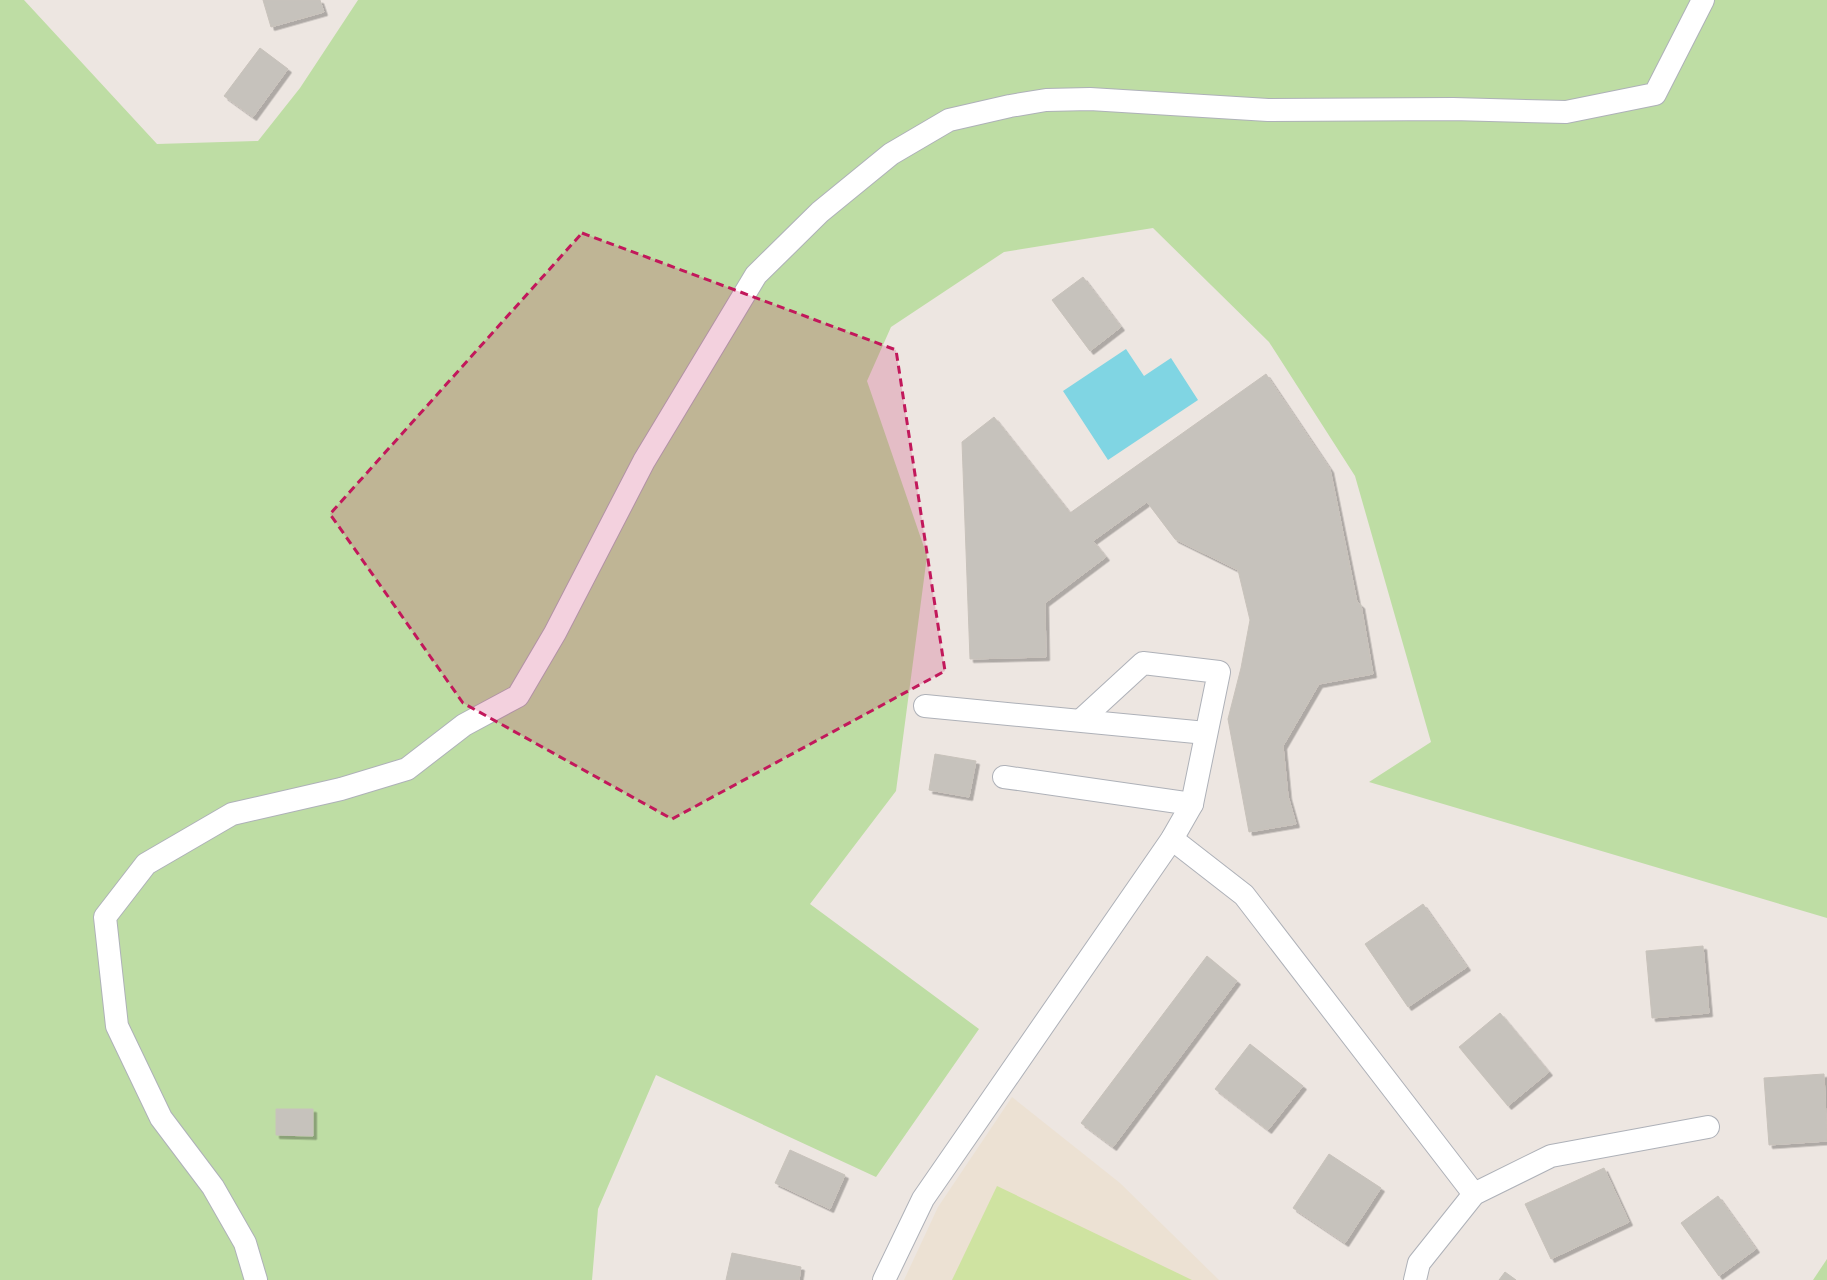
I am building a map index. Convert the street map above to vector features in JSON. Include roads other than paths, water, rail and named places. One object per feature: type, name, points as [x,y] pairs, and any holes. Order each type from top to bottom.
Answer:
[{"type":"lane","points":[[256,1280],[245,1242],[213,1187],[161,1118],[117,1026],[105,917],[146,864],[232,814],[341,789],[407,769],[464,725],[518,696],[555,633],[644,461],[756,275],[820,212],[890,154],[949,120],[1010,106],[1046,100],[1090,99],[1268,110],[1454,109],[1566,112],[1655,94],[1703,0]]},
{"type":"lane","points":[[884,1280],[924,1199],[1172,839],[1192,804],[1219,672],[1143,663],[1081,720]]},
{"type":"lane","points":[[925,706],[1206,733]]},
{"type":"lane","points":[[1004,777],[1192,804]]},
{"type":"lane","points":[[1172,839],[1244,896],[1474,1194]]},
{"type":"lane","points":[[1415,1280],[1419,1263],[1474,1194],[1551,1156],[1708,1126]]},
{"type":"water","points":[[1126,349],[1144,376],[1171,358],[1198,400],[1108,460],[1063,391]]}]
